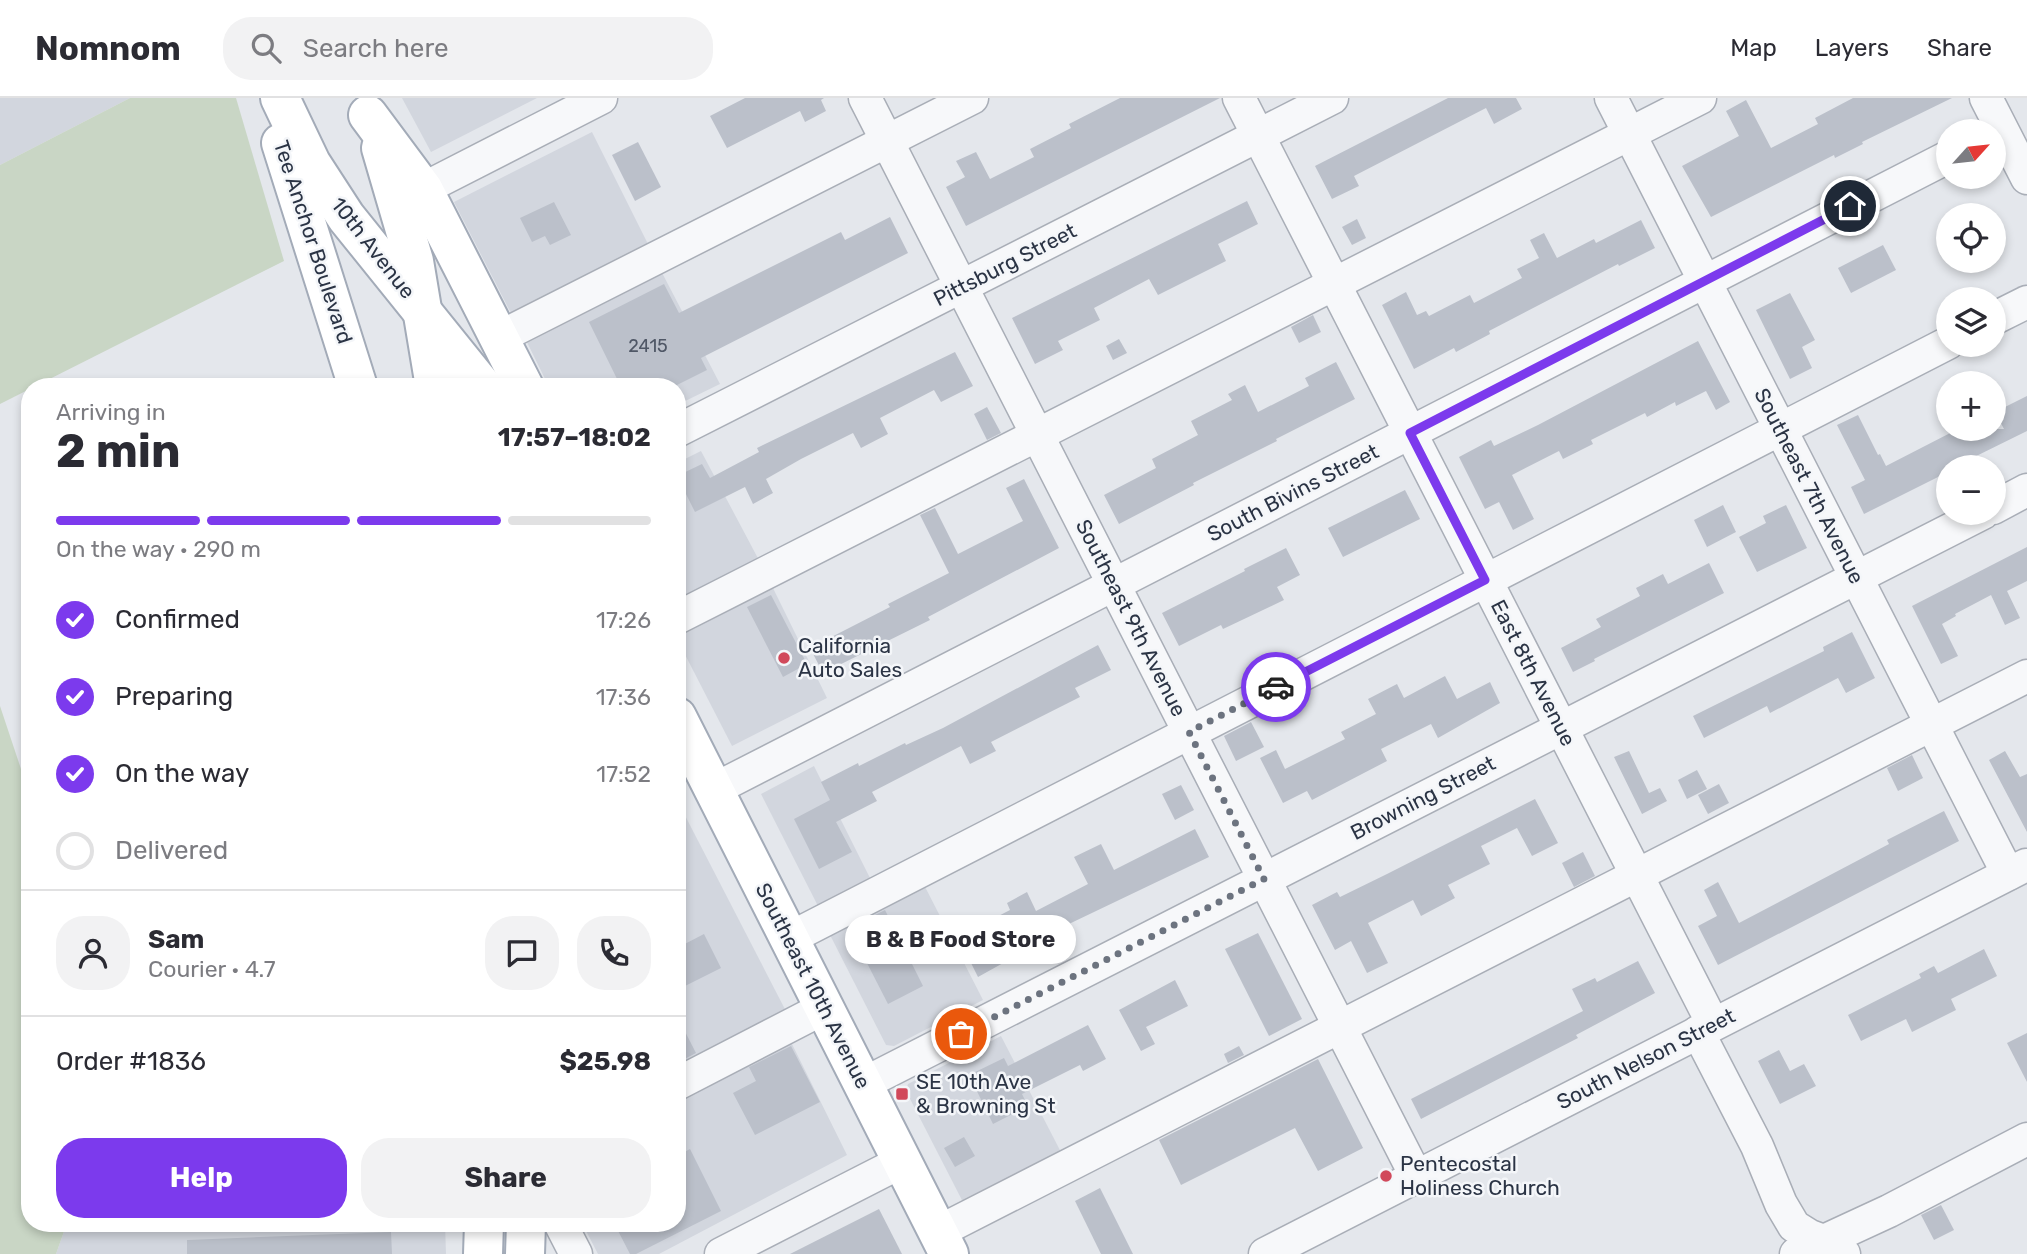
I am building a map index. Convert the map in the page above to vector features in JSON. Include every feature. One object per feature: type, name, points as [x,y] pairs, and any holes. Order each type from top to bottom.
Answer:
[{"type":"main road","name":"Tee Anchor Boulevard","points":[[267,98],[355,378]]},
{"type":"main road","name":"10th Avenue","points":[[280,98],[324,186],[476,378]]},
{"type":"main road","points":[[364,107],[404,220],[414,261],[433,378]]},
{"type":"main road","points":[[364,107],[423,189],[520,378]]},
{"type":"main road","name":"Southeast 10th Avenue","points":[[686,735],[944,1243]]},
{"type":"main road","points":[[484,1232],[484,1254]]},
{"type":"main road","points":[[525,1254],[526,1232]]},
{"type":"street","points":[[423,189],[601,98]]},
{"type":"street","name":"Southeast 9th Avenue","points":[[864,98],[1416,1176]]},
{"type":"street","points":[[500,337],[972,98]]},
{"type":"street","name":"East 8th Avenue","points":[[1239,98],[1637,877],[1706,1028],[1781,1204],[1794,1226],[1821,1250]]},
{"type":"street","name":"Pittsburg Street","points":[[686,426],[1332,98]]},
{"type":"street","name":"Southeast 7th Avenue","points":[[1611,98],[1932,726],[2018,869]]},
{"type":"street","points":[[686,613],[1700,98]]},
{"type":"street","points":[[1986,98],[2008,127],[2027,178]]},
{"type":"street","name":"South Bivins Street","points":[[713,790],[1936,163]]},
{"type":"street","points":[[2006,312],[2027,302]]},
{"type":"street","points":[[788,939],[1936,349]]},
{"type":"street","points":[[2006,501],[2027,490]]},
{"type":"street","name":"Browning Street","points":[[863,1084],[1960,525]]},
{"type":"street","points":[[944,1243],[1340,1027],[2027,676]]},
{"type":"street","name":"South Nelson Street","points":[[1265,1254],[2018,869]]},
{"type":"street","points":[[686,1079],[824,1008]]},
{"type":"street","points":[[1821,1250],[2027,1139]]},
{"type":"street","points":[[720,1254],[903,1161]]},
{"type":"street","points":[[565,1232],[576,1254]]},
{"type":"shaded area","points":[[0,98],[130,98],[0,165]]},
{"type":"shaded area","points":[[402,98],[537,98],[431,152]]},
{"type":"shaded area","points":[[592,132],[651,250],[514,319],[454,202]]},
{"type":"shaded area","points":[[659,267],[720,384],[686,401],[686,378],[545,378],[523,334]]},
{"type":"shaded area","points":[[701,451],[761,564],[686,602],[686,458]]},
{"type":"shaded area","points":[[770,582],[827,698],[732,746],[686,657],[686,625]]},
{"type":"shaded area","points":[[814,766],[871,880],[819,908],[761,794]]},
{"type":"shaded area","points":[[686,817],[789,1017],[686,1070]]},
{"type":"shaded area","points":[[921,879],[983,1000],[894,1046],[886,1045],[826,927]]},
{"type":"shaded area","points":[[1001,1036],[1064,1158],[966,1208],[906,1091],[908,1084]]},
{"type":"shaded area","points":[[789,1038],[847,1155],[659,1254],[598,1254],[587,1232],[686,1232],[686,1092]]},
{"type":"shaded area","points":[[64,1232],[445,1232],[446,1254],[56,1254]]},
{"type":"green space","points":[[130,98],[236,98],[284,261],[52,378],[21,378],[21,393],[0,404],[0,165]]},
{"type":"green space","points":[[0,706],[21,769],[21,1232],[64,1232],[56,1254],[0,1254]]},
{"type":"building","points":[[745,98],[824,98],[821,100],[826,111],[805,122],[800,111],[727,148],[710,116]]},
{"type":"building","points":[[1120,98],[1220,98],[966,226],[946,187],[965,177],[956,161],[976,152],[990,179],[1034,157],[1030,149],[1071,128],[1069,124]]},
{"type":"building","points":[[1448,98],[1516,98],[1522,109],[1494,124],[1486,108],[1354,176],[1359,186],[1332,199],[1315,166]]},
{"type":"building","points":[[1853,98],[1952,98],[1711,217],[1682,166],[1739,136],[1726,111],[1746,100],[1771,148],[1818,124],[1815,118]]},
{"type":"building","points":[[638,142],[661,187],[635,201],[612,155]]},
{"type":"building","points":[[1247,201],[1258,224],[1218,244],[1226,261],[1158,295],[1149,279],[1094,308],[1100,320],[1058,341],[1063,350],[1035,364],[1012,318]]},
{"type":"building","points":[[554,202],[571,235],[550,245],[545,236],[532,242],[520,218]]},
{"type":"building","points":[[890,217],[908,253],[701,358],[707,370],[686,380],[686,378],[617,378],[589,322],[664,284],[679,313],[841,232],[845,240]]},
{"type":"building","points":[[1357,219],[1366,238],[1352,245],[1342,227]]},
{"type":"building","points":[[1641,220],[1655,248],[1619,266],[1618,264],[1489,331],[1490,334],[1456,352],[1454,348],[1414,369],[1382,305],[1406,292],[1417,315],[1426,311],[1429,316],[1470,295],[1474,303],[1522,278],[1517,269],[1539,258],[1530,240],[1544,233],[1557,258],[1594,239],[1596,243]]},
{"type":"building","points":[[1883,245],[1896,270],[1851,293],[1838,268]]},
{"type":"building","points":[[1790,293],[1815,340],[1802,347],[1812,368],[1790,379],[1756,310]]},
{"type":"building","points":[[1313,315],[1321,332],[1299,343],[1291,327]]},
{"type":"building","points":[[1119,339],[1127,353],[1113,360],[1106,346]]},
{"type":"building","points":[[1698,341],[1730,402],[1716,410],[1706,391],[1676,406],[1675,402],[1647,417],[1645,413],[1591,440],[1593,444],[1563,459],[1559,451],[1512,475],[1534,519],[1513,530],[1499,502],[1485,509],[1459,457],[1491,440],[1494,446],[1538,425]]},
{"type":"building","points":[[955,352],[973,386],[941,402],[934,390],[880,418],[888,434],[861,448],[853,433],[801,459],[766,479],[773,493],[753,504],[745,487],[695,512],[686,494],[686,472],[702,464],[710,478],[759,452],[757,448]]},
{"type":"building","points":[[1336,362],[1355,399],[1119,524],[1104,495],[1156,468],[1152,459],[1198,435],[1191,421],[1232,400],[1228,394],[1245,385],[1258,412],[1309,386],[1305,378]]},
{"type":"building","points":[[2027,396],[2027,431],[1978,455],[1936,455],[1936,478],[1864,514],[1851,487],[1865,480],[1837,425],[1858,415],[1886,466],[1936,440],[2006,441],[2006,406]]},
{"type":"building","points":[[987,407],[1001,433],[987,440],[974,414]]},
{"type":"building","points":[[1024,479],[1059,548],[928,617],[930,620],[823,673],[810,648],[949,573],[920,515],[935,508],[958,554],[1023,521],[1006,488]]},
{"type":"building","points":[[1405,490],[1420,519],[1343,557],[1328,528]]},
{"type":"building","points":[[1723,505],[1736,532],[1707,547],[1694,520]]},
{"type":"building","points":[[1786,505],[1807,548],[1757,572],[1739,537],[1766,523],[1763,516]]},
{"type":"building","points":[[2027,547],[2027,581],[2007,591],[2020,618],[2005,625],[1991,595],[1955,614],[1956,616],[1942,624],[1958,656],[1941,664],[1912,606]]},
{"type":"building","points":[[1286,548],[1300,575],[1277,587],[1284,600],[1223,629],[1221,625],[1179,646],[1162,613]]},
{"type":"building","points":[[1709,563],[1724,593],[1573,672],[1561,648],[1601,627],[1596,619],[1640,596],[1636,588],[1663,574],[1668,584]]},
{"type":"building","points":[[771,595],[807,664],[783,677],[747,607]]},
{"type":"building","points":[[1852,632],[1875,678],[1846,693],[1838,678],[1770,713],[1767,706],[1704,738],[1693,716],[1824,651],[1823,647]]},
{"type":"building","points":[[1098,645],[1111,670],[1075,688],[1080,697],[991,742],[996,751],[970,764],[961,746],[872,792],[877,801],[836,822],[852,852],[819,869],[794,819],[830,800],[821,782],[858,763],[859,766],[943,728]]},
{"type":"building","points":[[1445,676],[1457,699],[1490,682],[1500,703],[1438,738],[1431,724],[1381,749],[1387,761],[1312,800],[1307,791],[1283,803],[1260,758],[1276,750],[1285,769],[1345,739],[1341,732],[1376,714],[1368,699],[1397,684],[1404,698]]},
{"type":"building","points":[[1251,722],[1264,747],[1236,761],[1224,736]]},
{"type":"building","points":[[1629,751],[1649,793],[1660,788],[1667,801],[1642,814],[1614,757]]},
{"type":"building","points":[[2005,751],[2020,777],[2027,774],[2027,832],[1989,760]]},
{"type":"building","points":[[1912,755],[1923,778],[1898,791],[1887,768]]},
{"type":"building","points":[[1697,770],[1707,789],[1687,799],[1678,780]]},
{"type":"building","points":[[1719,784],[1729,803],[1708,814],[1698,795]]},
{"type":"building","points":[[1181,785],[1194,810],[1175,820],[1162,794]]},
{"type":"building","points":[[1535,799],[1558,843],[1532,856],[1517,828],[1481,846],[1490,864],[1448,885],[1455,898],[1421,916],[1413,900],[1368,923],[1388,963],[1367,973],[1351,941],[1335,950],[1312,905],[1337,892],[1340,897]]},
{"type":"building","points":[[1944,811],[1959,841],[1718,965],[1698,926],[1717,916],[1704,890],[1718,882],[1739,923],[1889,844],[1887,840]]},
{"type":"building","points":[[1195,829],[1209,857],[1048,934],[1050,937],[978,977],[958,937],[1010,910],[1007,903],[1027,892],[1036,911],[1088,884],[1074,857],[1101,844],[1114,870]]},
{"type":"building","points":[[1583,852],[1595,876],[1574,887],[1562,863]]},
{"type":"building","points":[[885,910],[923,986],[888,1004],[849,928]]},
{"type":"building","points":[[1258,933],[1302,1019],[1269,1036],[1225,949]]},
{"type":"building","points":[[704,934],[721,968],[686,986],[686,943]]},
{"type":"building","points":[[1984,949],[1997,976],[1951,999],[1956,1010],[1912,1032],[1906,1019],[1861,1041],[1848,1015],[1921,978],[1919,974],[1934,966],[1938,973]]},
{"type":"building","points":[[1638,961],[1655,993],[1576,1035],[1578,1038],[1421,1119],[1411,1099],[1583,1011],[1572,989],[1595,978],[1597,982]]},
{"type":"building","points":[[1175,980],[1188,1006],[1146,1027],[1155,1044],[1141,1051],[1119,1010]]},
{"type":"building","points":[[1088,1025],[1106,1059],[1083,1071],[1080,1065],[1022,1094],[1028,1106],[993,1124],[969,1075],[1004,1058],[1008,1066]]},
{"type":"building","points":[[2027,1033],[2027,1082],[2007,1043]]},
{"type":"building","points":[[686,1034],[696,1053],[686,1058]]},
{"type":"building","points":[[791,1046],[820,1102],[755,1135],[733,1093],[756,1081],[749,1067]]},
{"type":"building","points":[[1239,1046],[1244,1055],[1228,1063],[1224,1054]]},
{"type":"building","points":[[1779,1050],[1790,1071],[1804,1064],[1816,1086],[1780,1104],[1758,1061]]},
{"type":"building","points":[[1318,1059],[1363,1148],[1318,1171],[1295,1128],[1181,1185],[1159,1140]]},
{"type":"building","points":[[964,1137],[975,1156],[955,1167],[944,1148]]},
{"type":"building","points":[[690,1149],[721,1211],[686,1229],[686,1151]]},
{"type":"building","points":[[1100,1188],[1133,1254],[1101,1254],[1075,1201]]},
{"type":"building","points":[[1941,1205],[1954,1230],[1934,1240],[1921,1215]]},
{"type":"building","points":[[879,1209],[902,1254],[790,1254]]},
{"type":"building","points":[[391,1232],[392,1254],[187,1254],[187,1240]]},
{"type":"building","points":[[619,1232],[679,1232],[636,1254],[630,1254]]},
{"type":"way so far","points":[[961,1034],[1264,879],[1189,732],[1276,687]]},
{"type":"place","name":"California Auto Sales","points":[[784,658]]},
{"type":"place","name":"B & B Food Store","points":[[961,1034]]},
{"type":"place","name":"SE 10th Ave & Browning St","points":[[902,1094]]},
{"type":"place","name":"Pentecostal Holiness Church","points":[[1386,1176]]},
{"type":"route","points":[[1276,687],[1485,580],[1410,433],[1850,206]]}]
